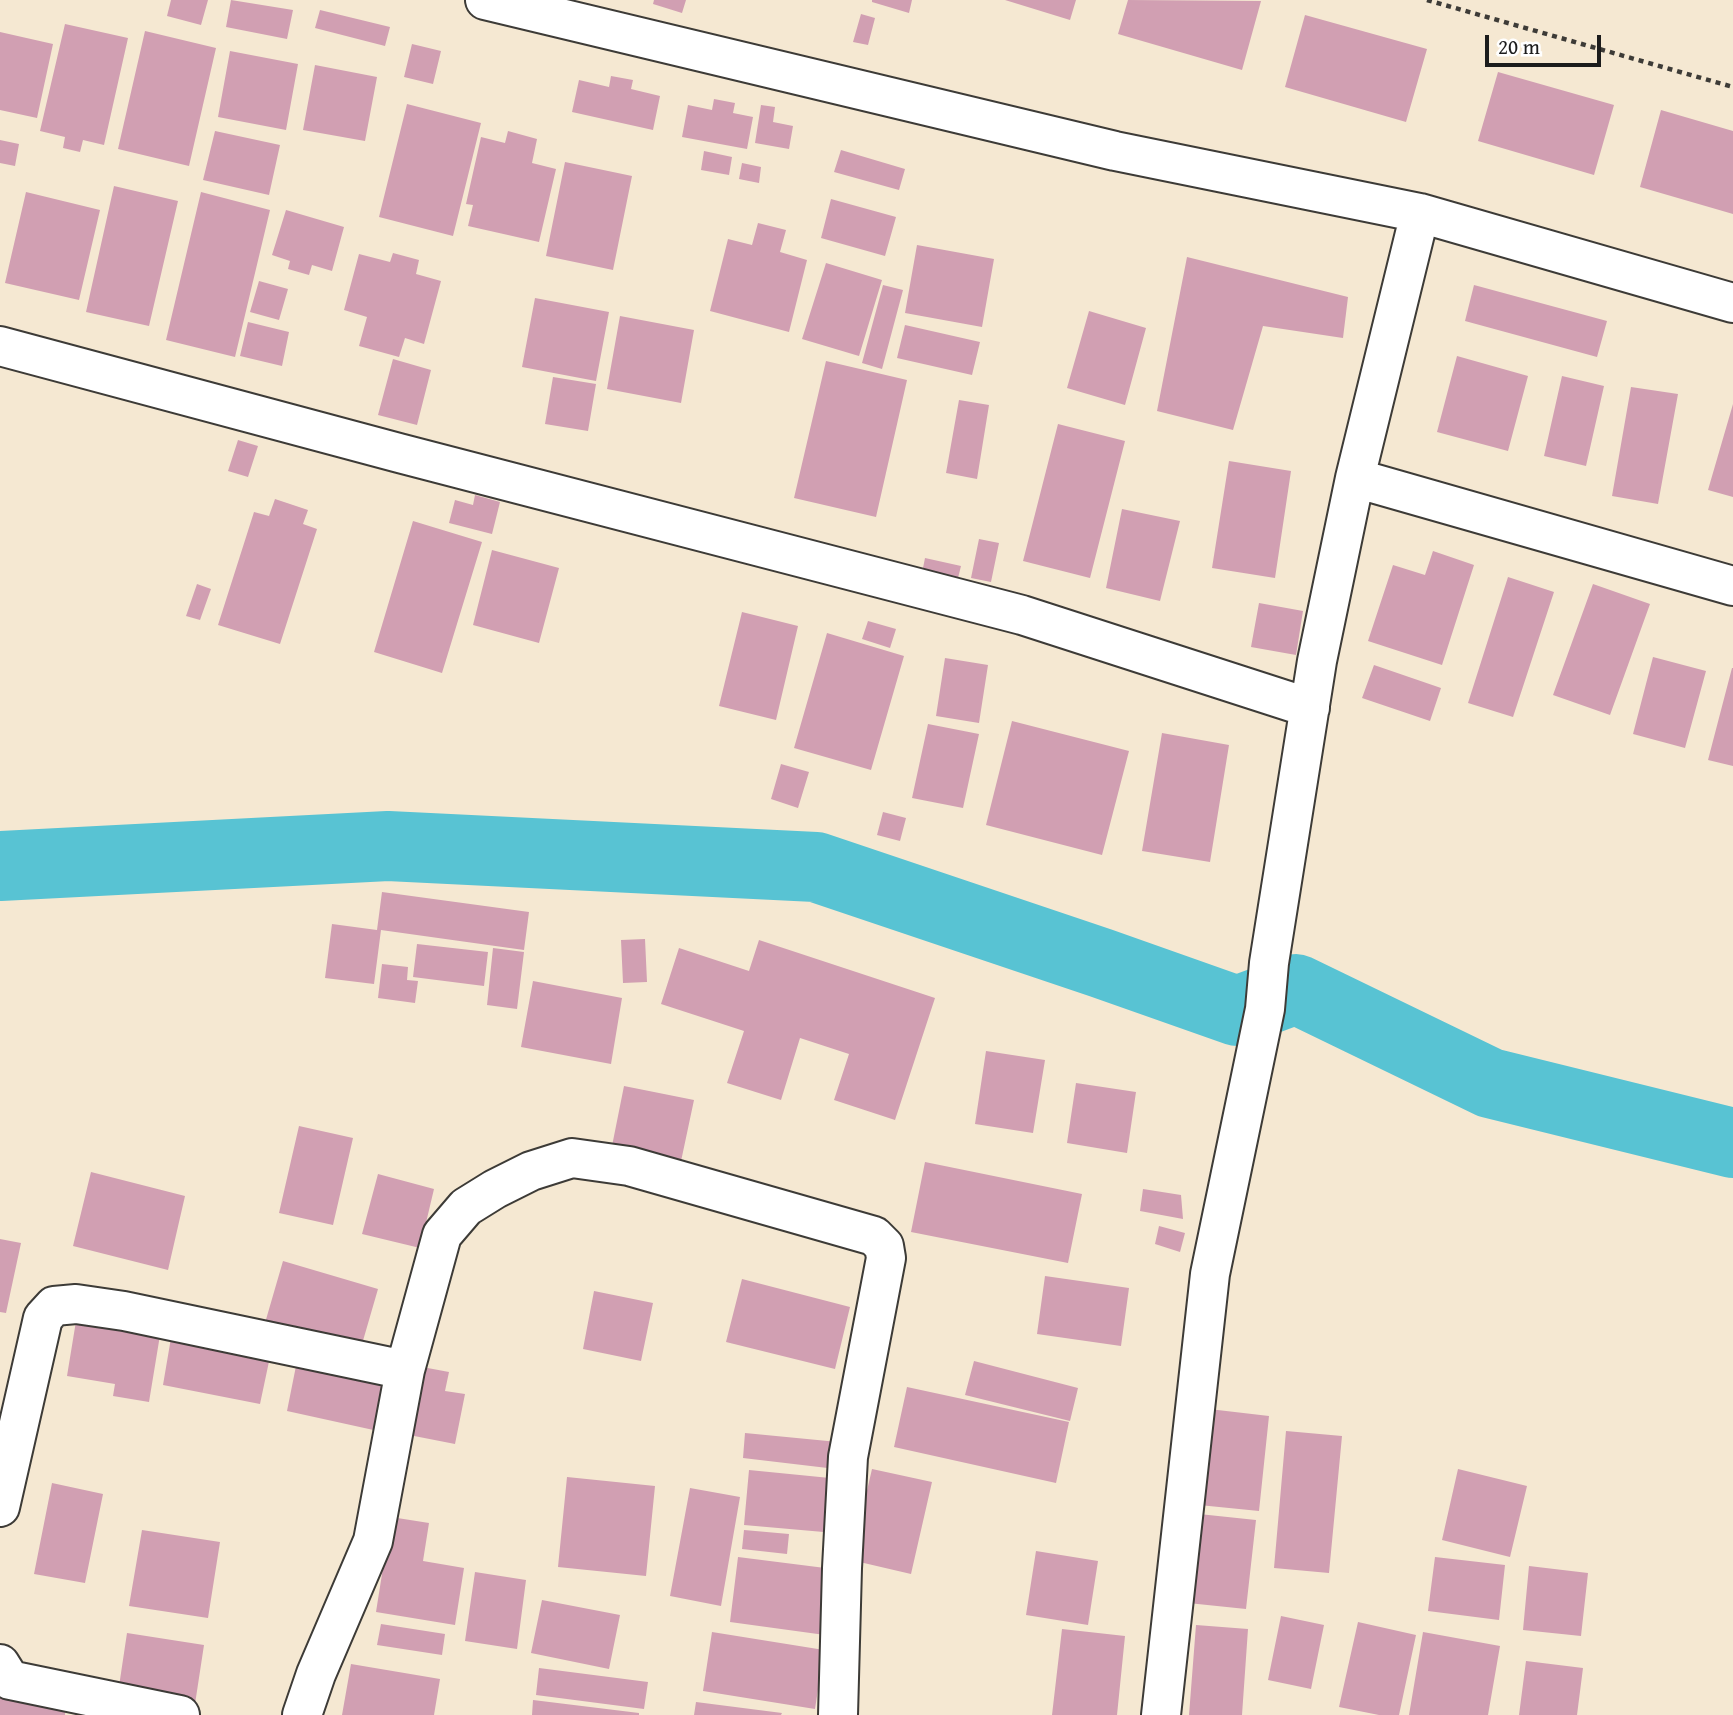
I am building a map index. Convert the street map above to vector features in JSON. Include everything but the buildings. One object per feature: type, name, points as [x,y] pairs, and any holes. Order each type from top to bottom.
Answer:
[{"type":"street","points":[[485,0],[553,9],[1115,151],[1420,213],[1733,303]]},
{"type":"street","points":[[1161,1715],[1210,1274],[1265,1009],[1269,963],[1310,708],[1355,478],[1420,213]]},
{"type":"street","points":[[0,346],[399,453],[1022,614],[1310,708]]},
{"type":"street","points":[[1355,478],[1733,586]]},
{"type":"street","points":[[302,1715],[316,1674],[373,1541],[405,1370],[442,1235],[466,1208],[495,1189],[531,1171],[572,1158],[629,1166],[874,1236],[884,1246],[886,1258],[848,1457],[838,1715]]},
{"type":"street","points":[[0,1507],[43,1318],[54,1306],[76,1304],[124,1311],[405,1370]]},
{"type":"street","points":[[0,1664],[10,1680],[180,1715]]},
{"type":"path","points":[[1427,0],[1733,87]]},
{"type":"waterway","points":[[0,866],[388,846],[816,867],[1237,1011],[1296,989],[1490,1083],[1733,1143]]}]
